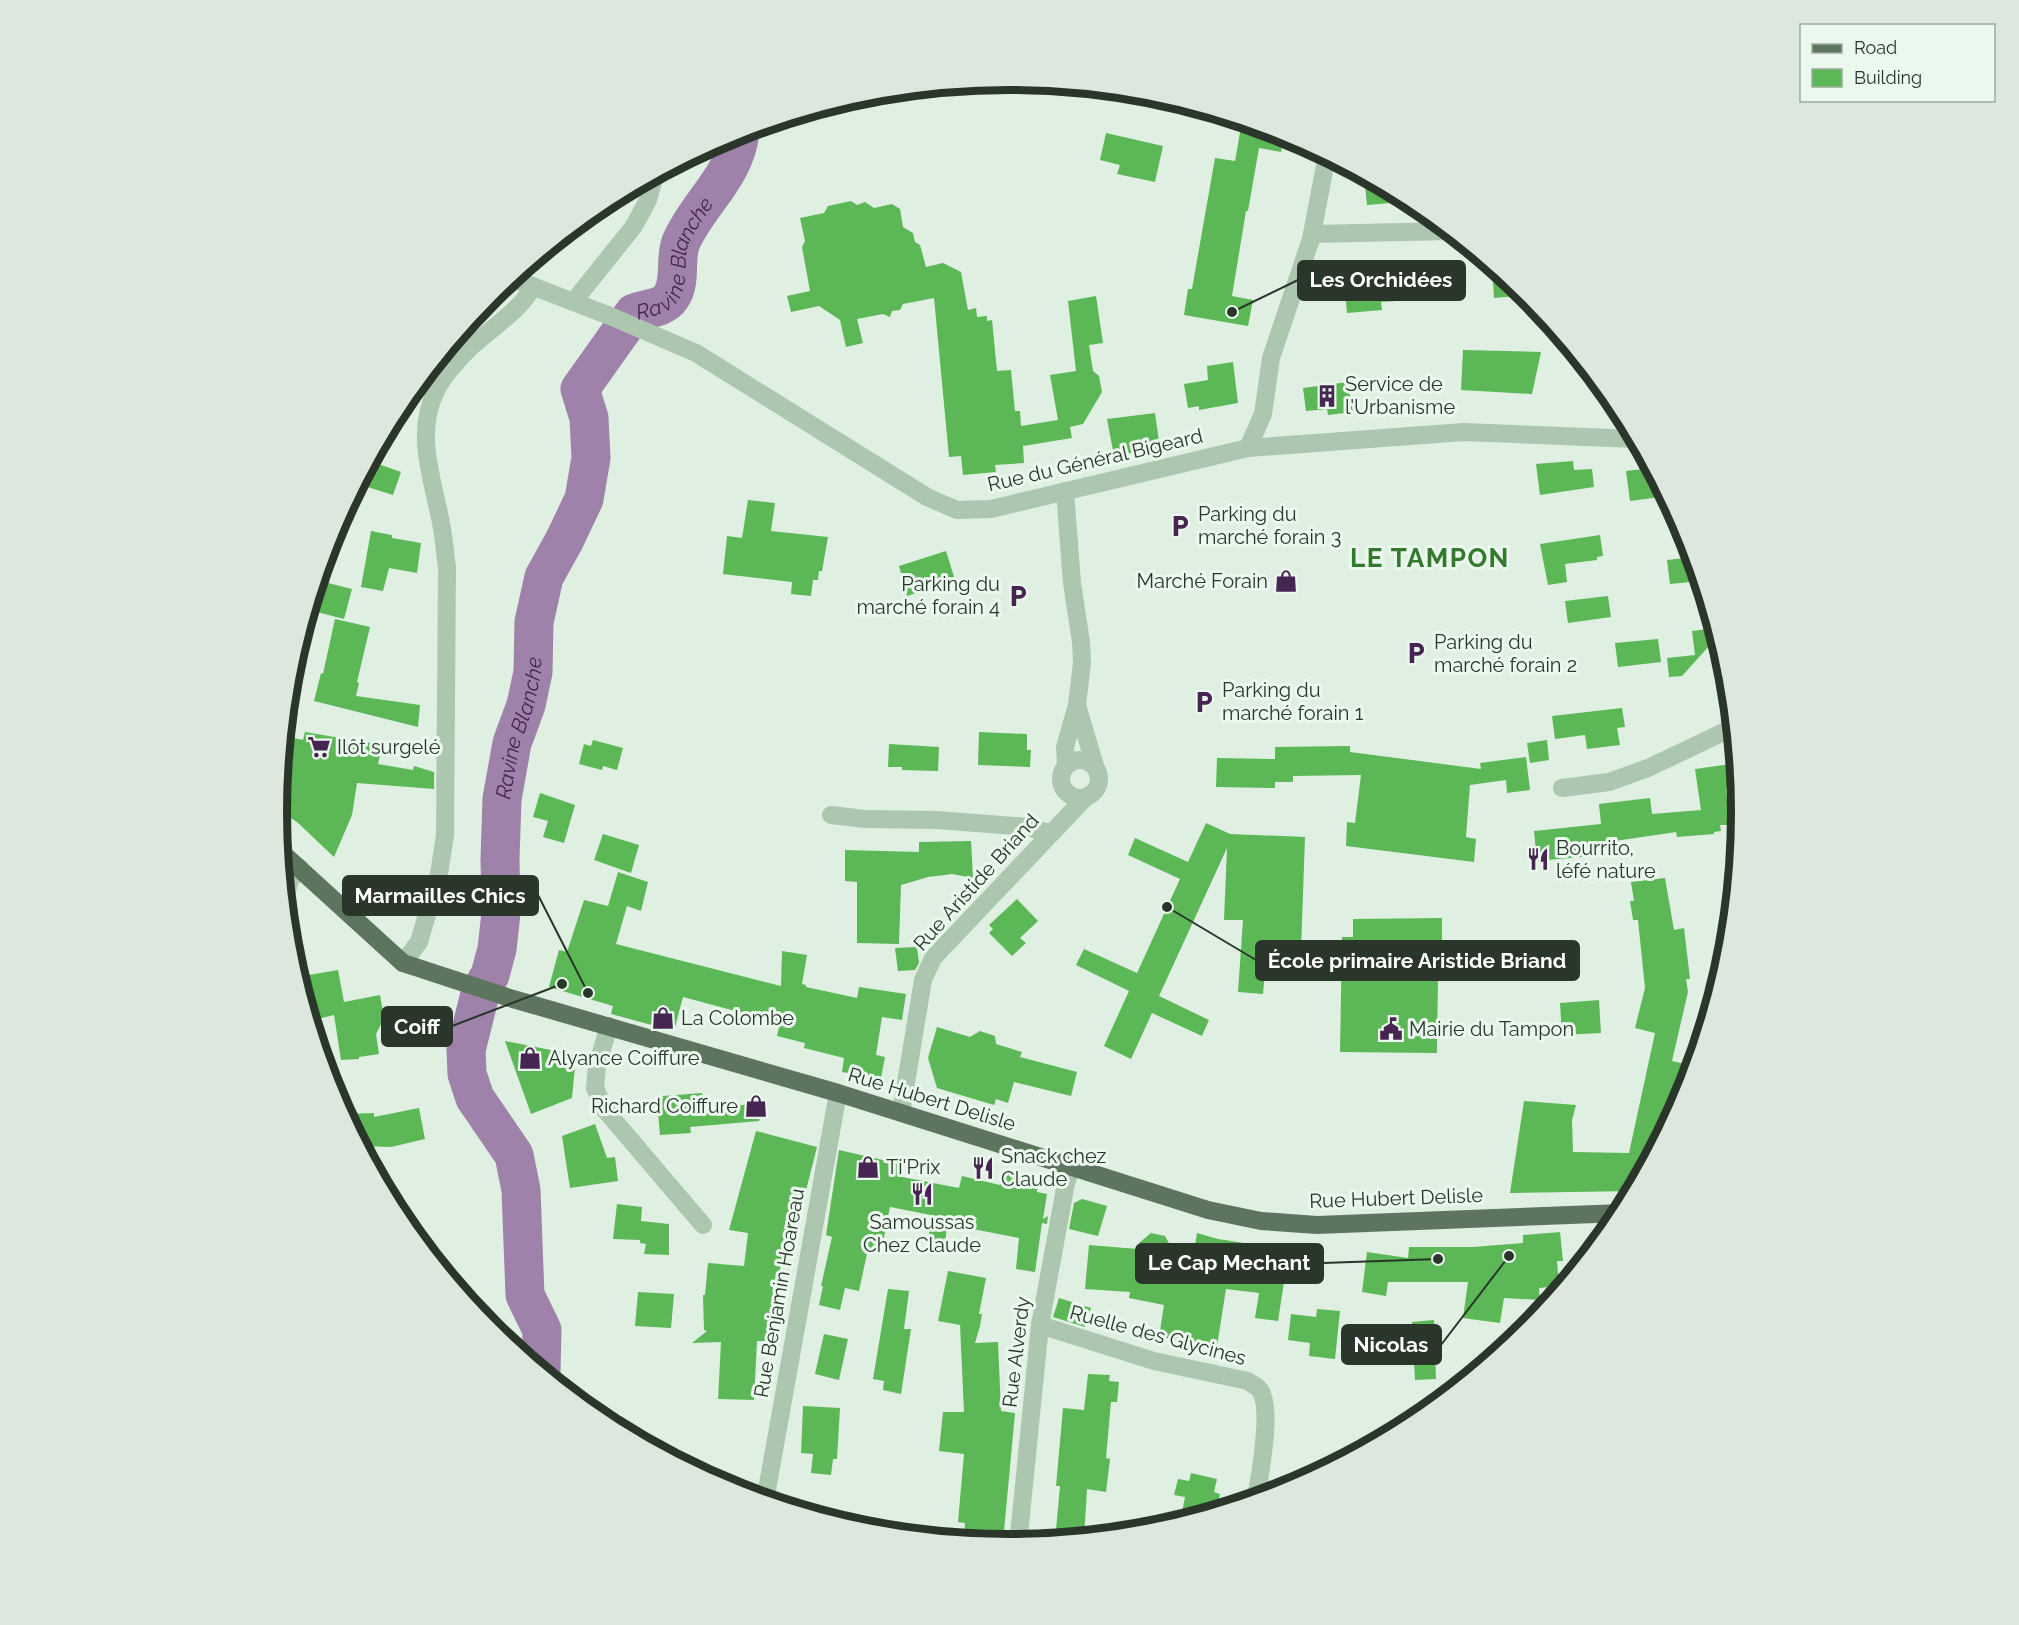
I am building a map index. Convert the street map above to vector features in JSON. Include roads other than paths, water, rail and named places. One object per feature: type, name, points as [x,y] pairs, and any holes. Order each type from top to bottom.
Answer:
[{"type":"main road","name":"Rue Hubert Delisle","points":[[289,859],[403,963],[423,971],[838,1093],[1208,1210],[1261,1221],[1317,1225],[1610,1214]]},
{"type":"street","points":[[1248,447],[1263,414],[1271,358],[1312,234],[1325,163]]},
{"type":"street","points":[[574,301],[634,226],[648,200],[652,185]]},
{"type":"street","points":[[1312,234],[1438,231]]},
{"type":"street","name":"Rue du Général Bigeard","points":[[520,281],[574,301],[696,353],[941,504],[957,510],[991,509],[1248,447],[1464,432],[1627,439]]},
{"type":"street","points":[[403,963],[419,942],[439,874],[445,835],[447,568],[441,525],[426,458],[426,425],[434,393],[454,364],[478,339],[528,297],[533,286]]},
{"type":"street","name":"Rue Aristide Briand","points":[[1065,491],[1072,583],[1082,663],[1077,705],[1065,747],[1066,765],[1060,777],[1063,789],[1072,797],[1085,798]]},
{"type":"street","name":"Rue Aristide Briand","points":[[901,1113],[923,980],[927,968],[952,937],[1049,833],[1085,798],[1091,795],[1098,785],[1099,778],[1077,705]]},
{"type":"street","points":[[1562,788],[1609,782],[1648,768],[1727,730]]},
{"type":"street","points":[[1066,765],[1083,760],[1095,766]]},
{"type":"street","points":[[831,814],[865,819],[937,820],[1027,826],[1049,833]]},
{"type":"street","points":[[291,879],[300,868]]},
{"type":"street","points":[[609,1026],[597,1066],[595,1088],[605,1110],[703,1225]]},
{"type":"street","name":"Rue Benjamin Hoareau","points":[[766,1493],[838,1093]]},
{"type":"street","name":"Rue Alverdy","points":[[1019,1535],[1040,1325],[1066,1183],[1072,1166]]},
{"type":"street","name":"Ruelle des Glycines","points":[[1040,1325],[1154,1361],[1248,1381],[1260,1389],[1266,1405],[1266,1423],[1257,1491]]},
{"type":"waterway","name":"Ravine Blanche","points":[[541,1363],[542,1330],[525,1295],[521,1190],[514,1155],[475,1098],[467,1074],[466,1050],[481,990],[490,975],[497,949],[501,913],[502,799],[512,743],[526,705],[533,672],[534,622],[544,577],[584,499],[591,458],[589,418],[580,389],[634,313],[664,304],[671,297],[676,284],[681,242],[724,176],[738,143]]},
{"type":"place","name":"Les Orchidées","points":[[1232,312]]},
{"type":"place","name":"Service de l'Urbanisme","points":[[1327,396]]},
{"type":"place","name":"Parking du marché forain 3","points":[[1180,526]]},
{"type":"place","name":"Marché Forain","points":[[1286,581]]},
{"type":"place","name":"Parking du marché forain 4","points":[[1018,596]]},
{"type":"place","name":"Parking du marché forain 2","points":[[1416,653]]},
{"type":"place","name":"Parking du marché forain 1","points":[[1204,702]]},
{"type":"place","name":"Ilôt surgelé","points":[[319,747]]},
{"type":"place","name":"Bourrito, léfé nature","points":[[1538,859]]},
{"type":"place","name":"École primaire Aristide Briand","points":[[1167,907]]},
{"type":"place","name":"Coiff","points":[[562,984]]},
{"type":"place","name":"Marmailles Chics","points":[[588,993]]},
{"type":"place","name":"La Colombe","points":[[663,1018]]},
{"type":"place","name":"Mairie du Tampon","points":[[1391,1029]]},
{"type":"place","name":"Alyance Coiffure","points":[[530,1058]]},
{"type":"place","name":"Richard Coiffure","points":[[756,1106]]},
{"type":"place","name":"Ti'Prix","points":[[868,1167]]},
{"type":"place","name":"Snack chez Claude","points":[[983,1168]]},
{"type":"place","name":"Samoussas Chez Claude","points":[[922,1194]]},
{"type":"place","name":"Nicolas","points":[[1509,1256]]},
{"type":"place","name":"Le Cap Mechant","points":[[1438,1259]]},
{"type":"district","name":"LE TAMPON","points":[[1430,558]]}]
